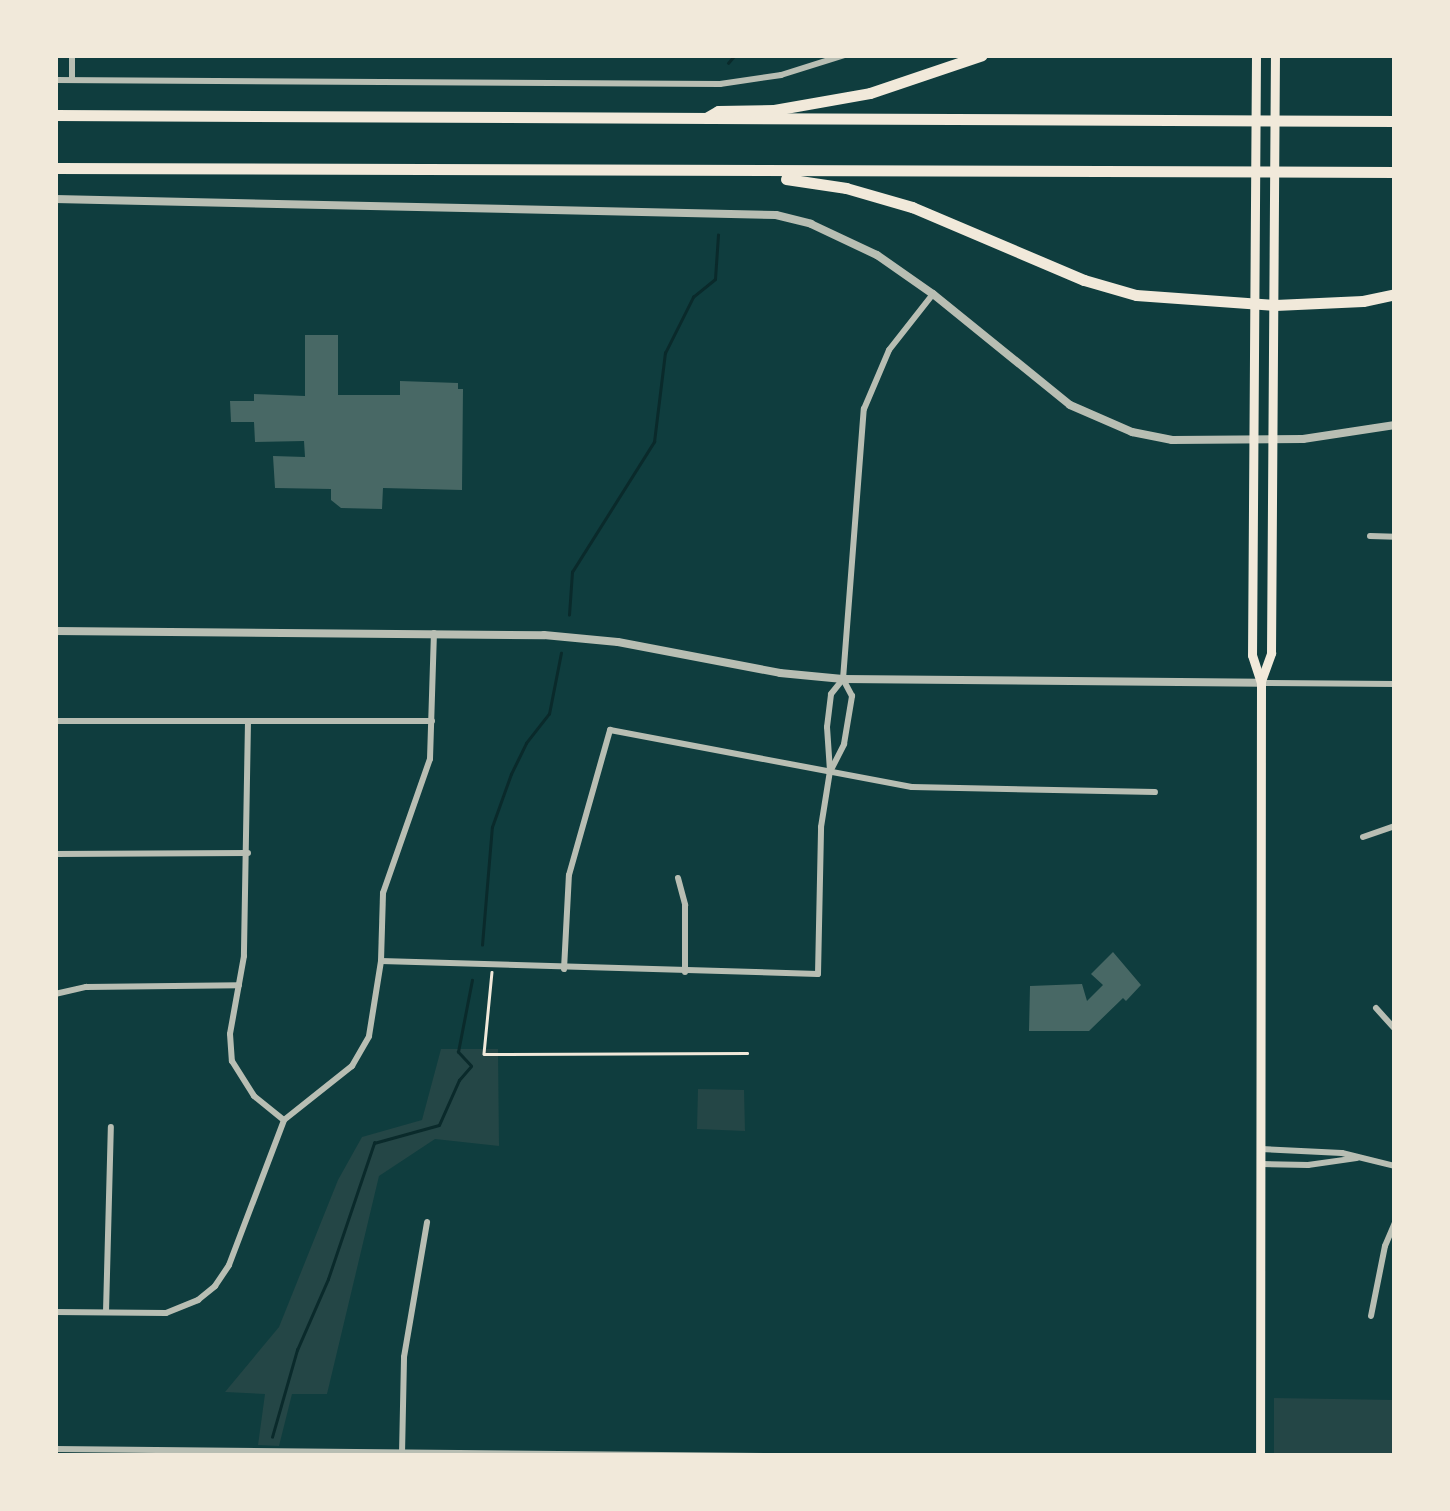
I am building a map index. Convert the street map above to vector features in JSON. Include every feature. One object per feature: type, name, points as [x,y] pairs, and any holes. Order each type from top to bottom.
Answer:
[{"type":"highway","points":[[704,119],[718,111],[774,110],[870,94],[982,55]]},
{"type":"highway","points":[[55,115],[1395,122]]},
{"type":"highway","points":[[55,168],[698,173],[1395,172]]},
{"type":"highway","points":[[698,173],[846,188],[912,207],[1084,280],[1136,295],[1275,306],[1363,301],[1395,294]]},
{"type":"main road","points":[[1256,55],[1252,655],[1261,683]]},
{"type":"main road","points":[[1260,1456],[1261,683],[1270,653],[1275,61]]},
{"type":"street","points":[[72,55],[72,80]]},
{"type":"street","points":[[55,80],[720,84],[781,75],[845,55]]},
{"type":"street","points":[[55,199],[776,215],[849,240],[933,294],[1070,405],[1105,423],[1172,440],[1335,436],[1395,425]]},
{"type":"street","points":[[830,771],[847,733],[852,696],[844,679],[864,409],[890,350],[933,294]]},
{"type":"street","points":[[1370,536],[1395,537]]},
{"type":"street","points":[[55,631],[434,633],[618,642],[780,673],[844,679],[1395,684]]},
{"type":"street","points":[[55,1312],[166,1312],[198,1300],[214,1286],[229,1264],[284,1120],[352,1066],[369,1036],[381,961],[382,893],[430,759],[434,633]]},
{"type":"street","points":[[381,961],[564,970],[818,974],[822,827],[830,771],[827,727],[831,694],[844,679]]},
{"type":"street","points":[[55,721],[432,721]]},
{"type":"street","points":[[248,722],[248,854],[240,984],[230,1034],[232,1061],[254,1096],[284,1120]]},
{"type":"street","points":[[564,970],[569,874],[610,730],[956,791],[1155,792]]},
{"type":"street","points":[[1364,837],[1395,826]]},
{"type":"street","points":[[55,854],[248,854]]},
{"type":"street","points":[[678,878],[685,905],[685,972]]},
{"type":"street","points":[[55,994],[86,986],[240,984]]},
{"type":"street","points":[[1376,1008],[1395,1030]]},
{"type":"street","points":[[106,1312],[112,1127]]},
{"type":"street","points":[[1261,1150],[1363,1157],[1395,1166]]},
{"type":"street","points":[[1261,1164],[1308,1165],[1363,1157]]},
{"type":"street","points":[[402,1454],[404,1357],[426,1222]]},
{"type":"street","points":[[1371,1316],[1385,1246],[1395,1222]]},
{"type":"street","points":[[55,1449],[106,1453],[765,1456]]},
{"type":"path","points":[[492,965],[484,1054],[747,1053]]},
{"type":"shaded area","points":[[441,1049],[498,1049],[499,1146],[435,1139],[379,1176],[327,1394],[292,1394],[279,1446],[258,1445],[265,1394],[225,1392],[279,1327],[338,1180],[362,1137],[422,1120]]},
{"type":"shaded area","points":[[698,1089],[744,1090],[745,1131],[697,1129]]},
{"type":"shaded area","points":[[1274,1398],[1395,1400],[1395,1456],[1274,1456]]},
{"type":"building","points":[[305,335],[338,335],[338,395],[400,395],[400,381],[458,383],[458,389],[463,389],[462,490],[383,488],[382,509],[341,508],[331,500],[331,489],[275,488],[273,456],[305,457],[304,441],[255,442],[254,422],[231,422],[230,401],[254,401],[254,394],[305,396]]},
{"type":"building","points":[[1113,952],[1141,985],[1126,1001],[1123,998],[1089,1031],[1029,1031],[1030,986],[1082,984],[1087,1001],[1103,985],[1091,974]]},
{"type":"waterway","points":[[728,63],[735,55]]},
{"type":"waterway","points":[[569,615],[572,572],[654,442],[665,353],[693,297],[715,279],[718,235]]},
{"type":"waterway","points":[[482,945],[492,827],[526,743],[549,714],[561,653]]},
{"type":"waterway","points":[[272,1437],[297,1350],[328,1279],[374,1143],[439,1125],[459,1080],[471,1066],[458,1052],[472,980]]}]
